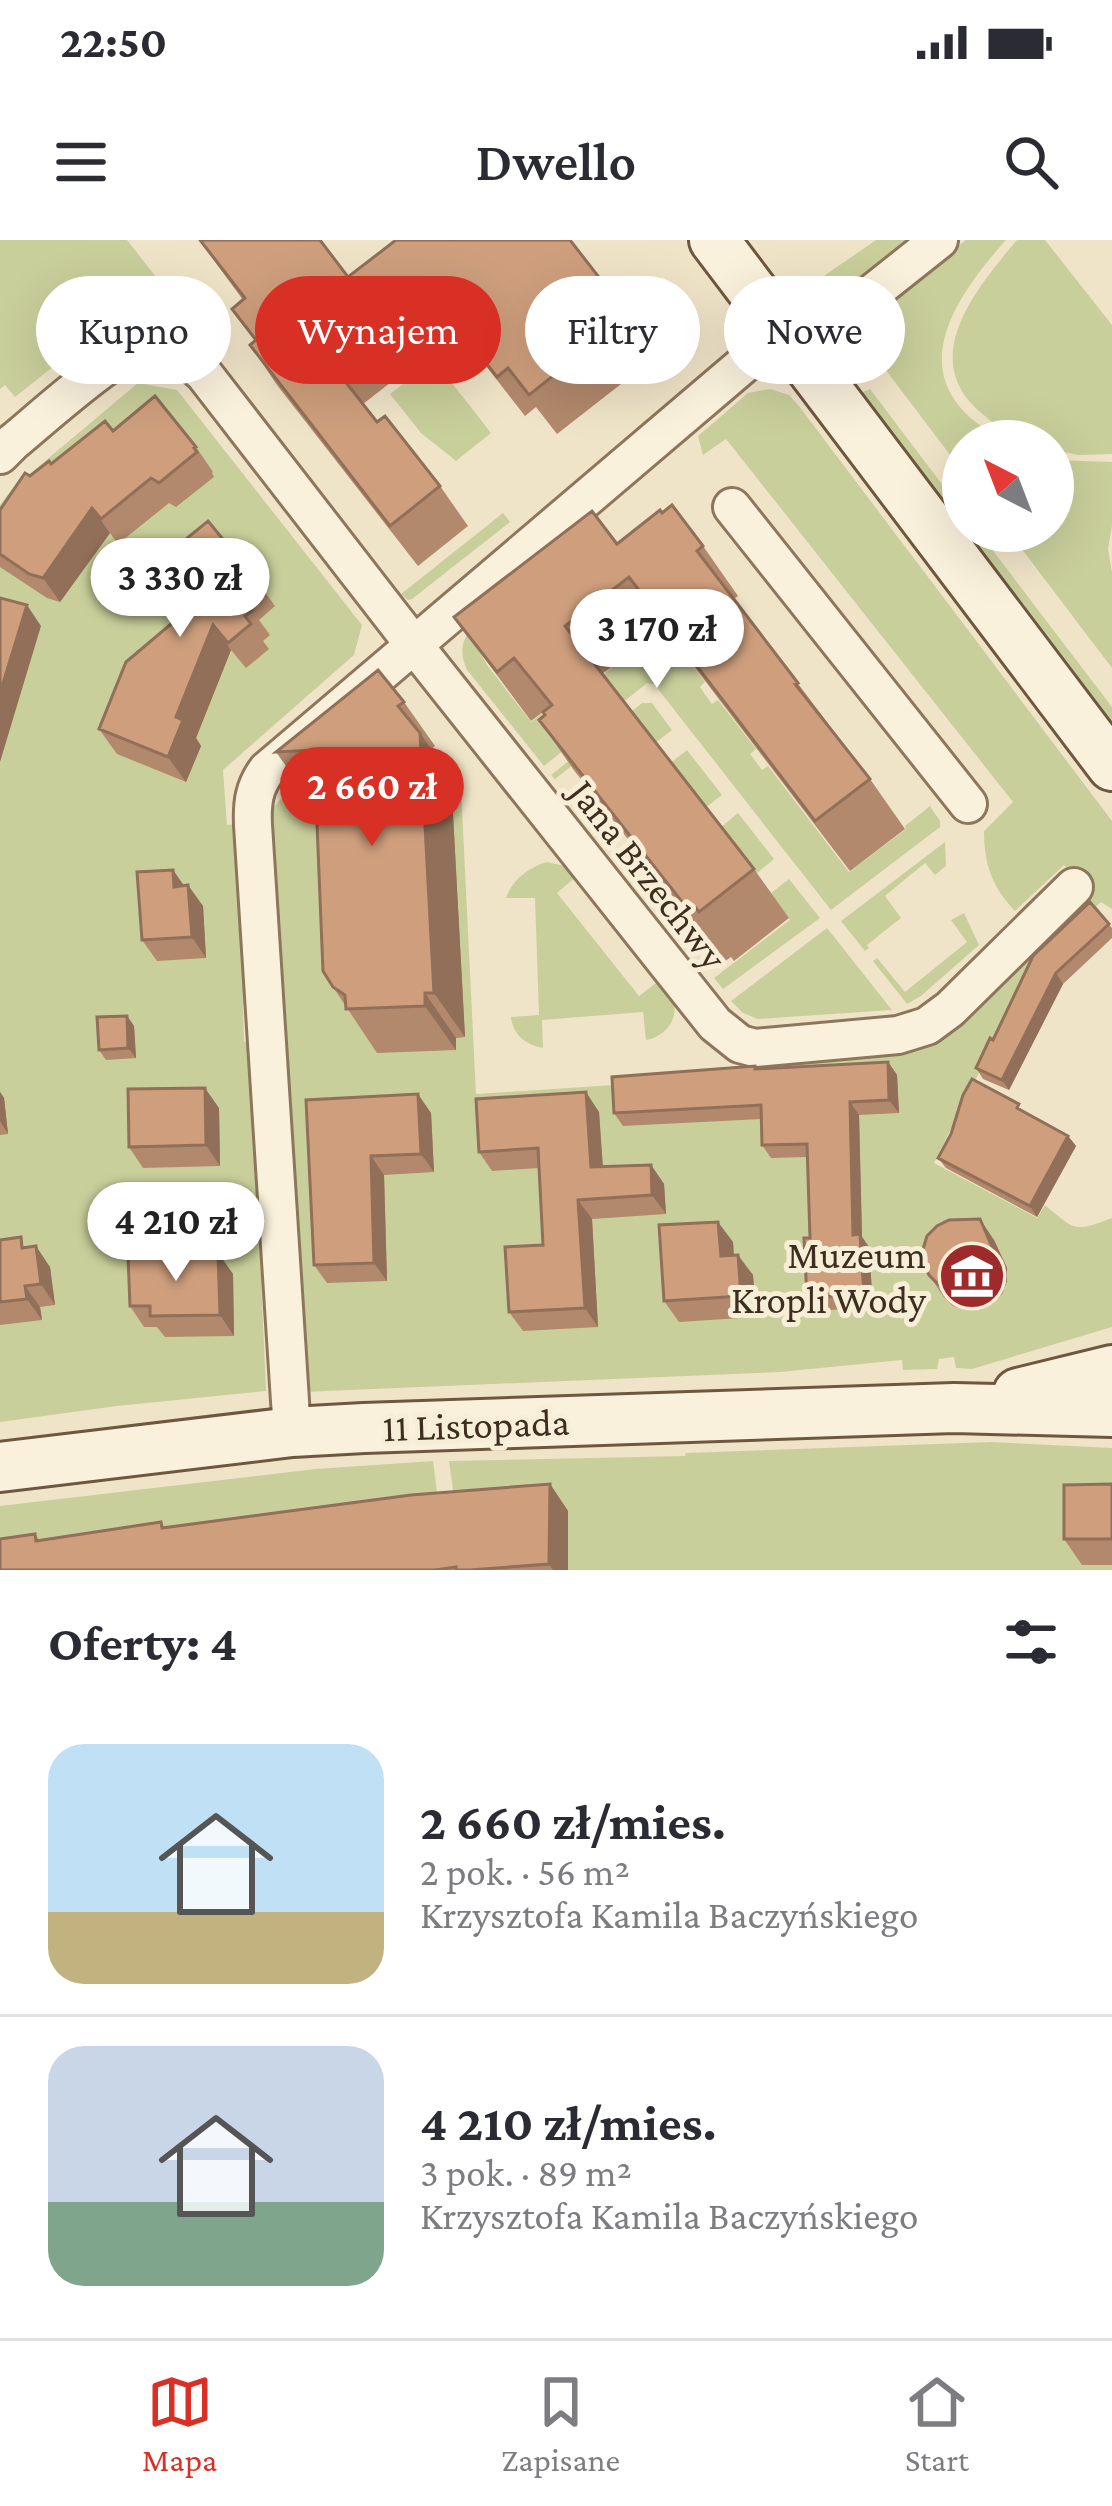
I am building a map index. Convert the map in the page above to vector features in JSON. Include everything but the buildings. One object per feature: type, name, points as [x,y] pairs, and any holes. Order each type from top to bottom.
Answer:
[{"type":"street","points":[[714,240],[741,276]]},
{"type":"street","points":[[886,276],[939,240]]},
{"type":"street","name":"Jana Brzechwy","points":[[4,441],[118,357],[139,347],[174,352],[189,360],[715,1024],[740,1044],[755,1048],[898,1035],[927,1026],[1074,887]]},
{"type":"street","points":[[292,1432],[252,806],[259,780],[414,645],[737,384]]},
{"type":"street","points":[[823,384],[1112,766]]},
{"type":"street","points":[[732,507],[968,804]]},
{"type":"street","name":"11 Listopada","points":[[954,1408],[1112,1370]]},
{"type":"street","name":"11 Listopada","points":[[0,1468],[292,1432],[954,1408],[1112,1412]]},
{"type":"green space","points":[[0,240],[127,240],[155,276],[36,276],[36,380],[15,397],[5,385],[0,389]]},
{"type":"green space","points":[[876,240],[910,240],[866,276],[824,276]]},
{"type":"green space","points":[[966,240],[1006,240],[965,292],[951,319],[943,346],[943,372],[952,396],[973,420],[942,420],[942,444],[896,384],[905,384],[905,288]]},
{"type":"green space","points":[[1017,240],[1045,240],[1112,325],[1112,454],[1074,454],[1074,420],[989,420],[965,395],[954,373],[953,350],[959,327],[984,281]]},
{"type":"green space","points":[[137,384],[177,390],[362,625],[354,655],[223,770],[227,825],[236,824],[266,1391],[0,1422],[0,505],[13,488]]},
{"type":"green space","points":[[403,384],[453,384],[491,433],[456,461],[421,433],[390,394]]},
{"type":"green space","points":[[770,389],[789,395],[799,406],[1112,821],[1112,909],[1101,902],[1032,966],[934,1163],[1037,1218],[1045,1205],[1075,1227],[1112,1218],[1112,1327],[972,1369],[956,1368],[954,1357],[939,1359],[937,1369],[903,1370],[902,1360],[780,1372],[303,1392],[271,810],[292,787],[307,796],[461,789],[476,1094],[765,1075],[765,1060],[927,1045],[963,1020],[1090,891],[1064,865],[1015,911],[991,874],[984,831],[1013,802],[726,439],[703,455],[698,436],[748,393]]},
{"type":"green space","points":[[870,389],[942,484],[942,505],[858,394]]},
{"type":"green space","points":[[1074,461],[1112,462],[1108,549],[1112,668],[1024,552],[1074,552]]},
{"type":"green space","points":[[503,513],[510,522],[412,599],[401,594]]},
{"type":"green space","points":[[978,552],[994,552],[1112,707],[1112,729]]},
{"type":"green space","points":[[659,622],[705,682],[700,687],[712,704],[718,700],[756,749],[750,754],[762,770],[768,766],[849,872],[930,806],[940,827],[831,910],[654,684],[647,683],[544,766],[467,670],[463,655],[468,633],[531,722],[599,669],[604,674],[635,650],[631,644]]},
{"type":"green space","points":[[642,703],[652,703],[672,730],[654,744],[634,717],[555,779],[551,775]]},
{"type":"green space","points":[[687,750],[722,795],[705,808],[670,763]]},
{"type":"green space","points":[[738,813],[774,859],[756,874],[720,828]]},
{"type":"green space","points":[[945,842],[946,866],[935,875],[925,863],[885,896],[901,918],[865,951],[841,921]]},
{"type":"green space","points":[[547,862],[569,867],[577,876],[557,893],[639,996],[660,980],[670,994],[674,1014],[659,1035],[646,1040],[643,1012],[542,1020],[543,1048],[518,1034],[511,1017],[539,1015],[535,898],[506,898],[522,875]]},
{"type":"green space","points":[[789,879],[820,918],[723,989],[714,978],[790,920],[771,893]]},
{"type":"green space","points":[[964,913],[979,945],[907,1004],[873,961],[877,958],[905,992],[967,942],[951,920]]},
{"type":"green space","points":[[827,928],[892,1010],[758,1019],[731,1001]]},
{"type":"green space","points":[[991,1442],[1112,1448],[1112,1570],[464,1570],[449,1461],[685,1456]]},
{"type":"green space","points":[[433,1461],[447,1570],[0,1570],[0,1506],[316,1469]]},
{"type":"place","name":"Muzeum Kropli Wody","points":[[972,1276]]}]
